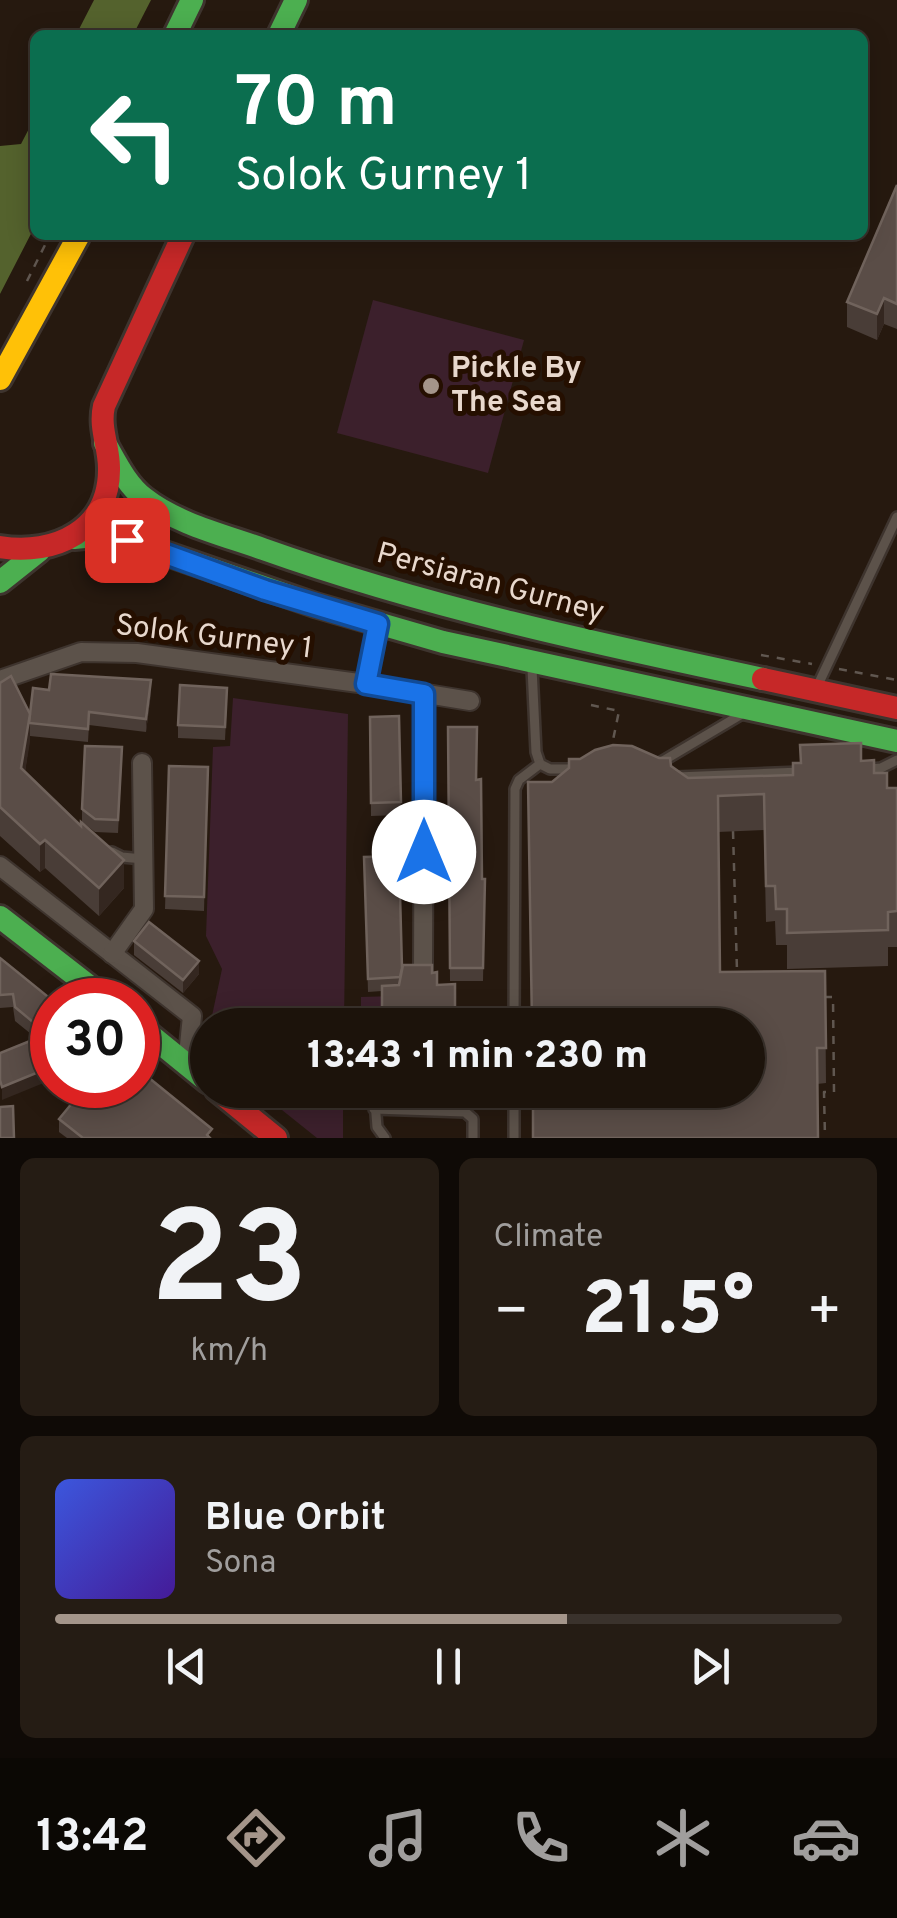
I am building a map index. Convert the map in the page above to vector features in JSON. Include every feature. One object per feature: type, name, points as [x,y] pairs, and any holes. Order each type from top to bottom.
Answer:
[{"type":"main road","points":[[178,30],[192,0]]},
{"type":"main road","points":[[281,30],[296,0]]},
{"type":"main road","points":[[0,378],[76,240]]},
{"type":"main road","points":[[74,538],[93,519],[106,496],[110,469],[102,412],[181,240]]},
{"type":"main road","name":"Persiaran Gurney","points":[[105,443],[130,485],[146,500],[188,522],[305,564],[526,629],[897,708]]},
{"type":"main road","points":[[0,582],[39,552],[74,538],[105,535],[378,624],[532,664],[897,741]]},
{"type":"main road","points":[[0,547],[39,552]]},
{"type":"main road","points":[[0,917],[79,978]]},
{"type":"main road","points":[[160,1043],[190,1067]]},
{"type":"main road","points":[[239,1108],[276,1138]]},
{"type":"street","points":[[366,684],[378,624]]},
{"type":"street","name":"Solok Gurney 1","points":[[0,680],[81,652],[137,653],[470,701]]},
{"type":"street","points":[[423,970],[424,694]]},
{"type":"street","points":[[112,954],[144,909],[142,762]]},
{"type":"street","points":[[0,866],[192,1016],[187,1065]]},
{"type":"lane","points":[[815,691],[897,517]]},
{"type":"lane","points":[[532,664],[536,752],[540,764],[550,769],[590,769]]},
{"type":"lane","points":[[655,765],[747,712]]},
{"type":"lane","points":[[855,771],[881,768],[897,760]]},
{"type":"lane","points":[[514,1008],[515,790],[519,780],[540,764]]},
{"type":"lane","points":[[664,777],[820,772]]},
{"type":"lane","points":[[101,847],[122,857],[143,858]]},
{"type":"lane","points":[[514,1108],[514,1138]]},
{"type":"lane","points":[[385,1138],[377,1127],[374,1109],[465,1112],[473,1119],[473,1138]]},
{"type":"path","points":[[749,653],[897,680]]},
{"type":"path","points":[[591,705],[619,712],[611,750]]},
{"type":"path","points":[[732,831],[738,980]]},
{"type":"path","points":[[814,998],[833,997],[834,1092],[824,1092],[825,1138]]},
{"type":"shaded area","points":[[94,0],[151,0],[136,30],[79,30]]},
{"type":"shaded area","points":[[30,127],[30,236],[0,294],[0,146],[21,144]]},
{"type":"shaded area","name":"Pickle By The Sea","points":[[373,300],[524,340],[488,473],[337,433]]},
{"type":"shaded area","points":[[233,698],[348,714],[344,1008],[214,1008],[222,969],[206,936],[213,747],[230,746]]},
{"type":"shaded area","points":[[428,995],[428,1008],[361,1008],[361,997]]},
{"type":"shaded area","points":[[280,1108],[343,1108],[343,1138],[317,1138]]},
{"type":"building","points":[[897,185],[897,304],[884,298],[877,314],[847,302]]},
{"type":"building","points":[[51,674],[151,680],[146,719],[89,712],[88,729],[29,723],[33,688],[49,690]]},
{"type":"building","points":[[11,676],[30,714],[21,768],[81,826],[81,822],[124,860],[99,888],[45,840],[40,844],[0,807],[0,683]]},
{"type":"building","points":[[180,685],[227,688],[225,727],[178,725]]},
{"type":"building","points":[[399,716],[401,802],[371,803],[370,717]]},
{"type":"building","points":[[448,727],[477,727],[476,780],[481,779],[485,879],[483,968],[450,968]]},
{"type":"building","points":[[861,743],[861,761],[874,760],[874,773],[887,773],[887,788],[897,788],[897,911],[888,912],[888,930],[787,933],[787,909],[776,909],[775,886],[766,886],[764,794],[718,796],[720,972],[825,971],[826,1048],[817,1048],[818,1138],[533,1138],[533,1108],[765,1108],[765,1008],[532,1008],[528,782],[552,782],[569,768],[569,759],[580,759],[613,745],[632,746],[659,758],[670,758],[671,766],[688,778],[793,775],[793,763],[801,763],[800,745]]},
{"type":"building","points":[[85,746],[122,747],[118,820],[95,819],[82,809]]},
{"type":"building","points":[[169,766],[208,767],[204,897],[165,896]]},
{"type":"building","points":[[399,856],[400,977],[368,979],[364,857]]},
{"type":"building","points":[[149,922],[199,961],[183,980],[134,941]]},
{"type":"building","points":[[0,958],[30,982],[30,1020],[15,1007],[13,994],[0,995]]},
{"type":"building","points":[[403,965],[432,965],[432,973],[437,972],[437,985],[455,984],[455,1008],[382,1008],[382,986],[399,985]]},
{"type":"building","points":[[30,1041],[30,1076],[2,1087],[0,1053]]},
{"type":"building","points":[[160,1087],[212,1129],[207,1135],[210,1138],[83,1138],[59,1119],[68,1108],[160,1108]]},
{"type":"building","points":[[13,1106],[14,1138],[0,1138],[0,1107]]},
{"type":"traffic: fast","points":[[177,30],[192,0]]},
{"type":"traffic: fast","points":[[281,30],[296,0]]},
{"type":"traffic: fast","points":[[105,443],[138,492],[157,507],[201,528],[324,570],[448,606],[763,679]]},
{"type":"traffic: fast","points":[[74,538],[105,535],[127,540],[315,605],[443,642],[897,741]]},
{"type":"traffic: fast","points":[[0,582],[39,551]]},
{"type":"traffic: fast","points":[[0,917],[79,978]]},
{"type":"traffic: fast","points":[[160,1043],[190,1067]]},
{"type":"traffic: slow","points":[[0,379],[76,240]]},
{"type":"traffic: jam","points":[[0,547],[21,549],[59,542],[76,534],[100,508],[109,468],[104,406],[181,240]]},
{"type":"traffic: jam","points":[[763,679],[897,708]]},
{"type":"traffic: jam","points":[[239,1108],[276,1138]]},
{"type":"place","name":"Pickle By The Sea","points":[[431,386]]},
{"type":"route","points":[[127,540],[265,590],[378,624],[366,684],[424,694],[424,852]]}]
